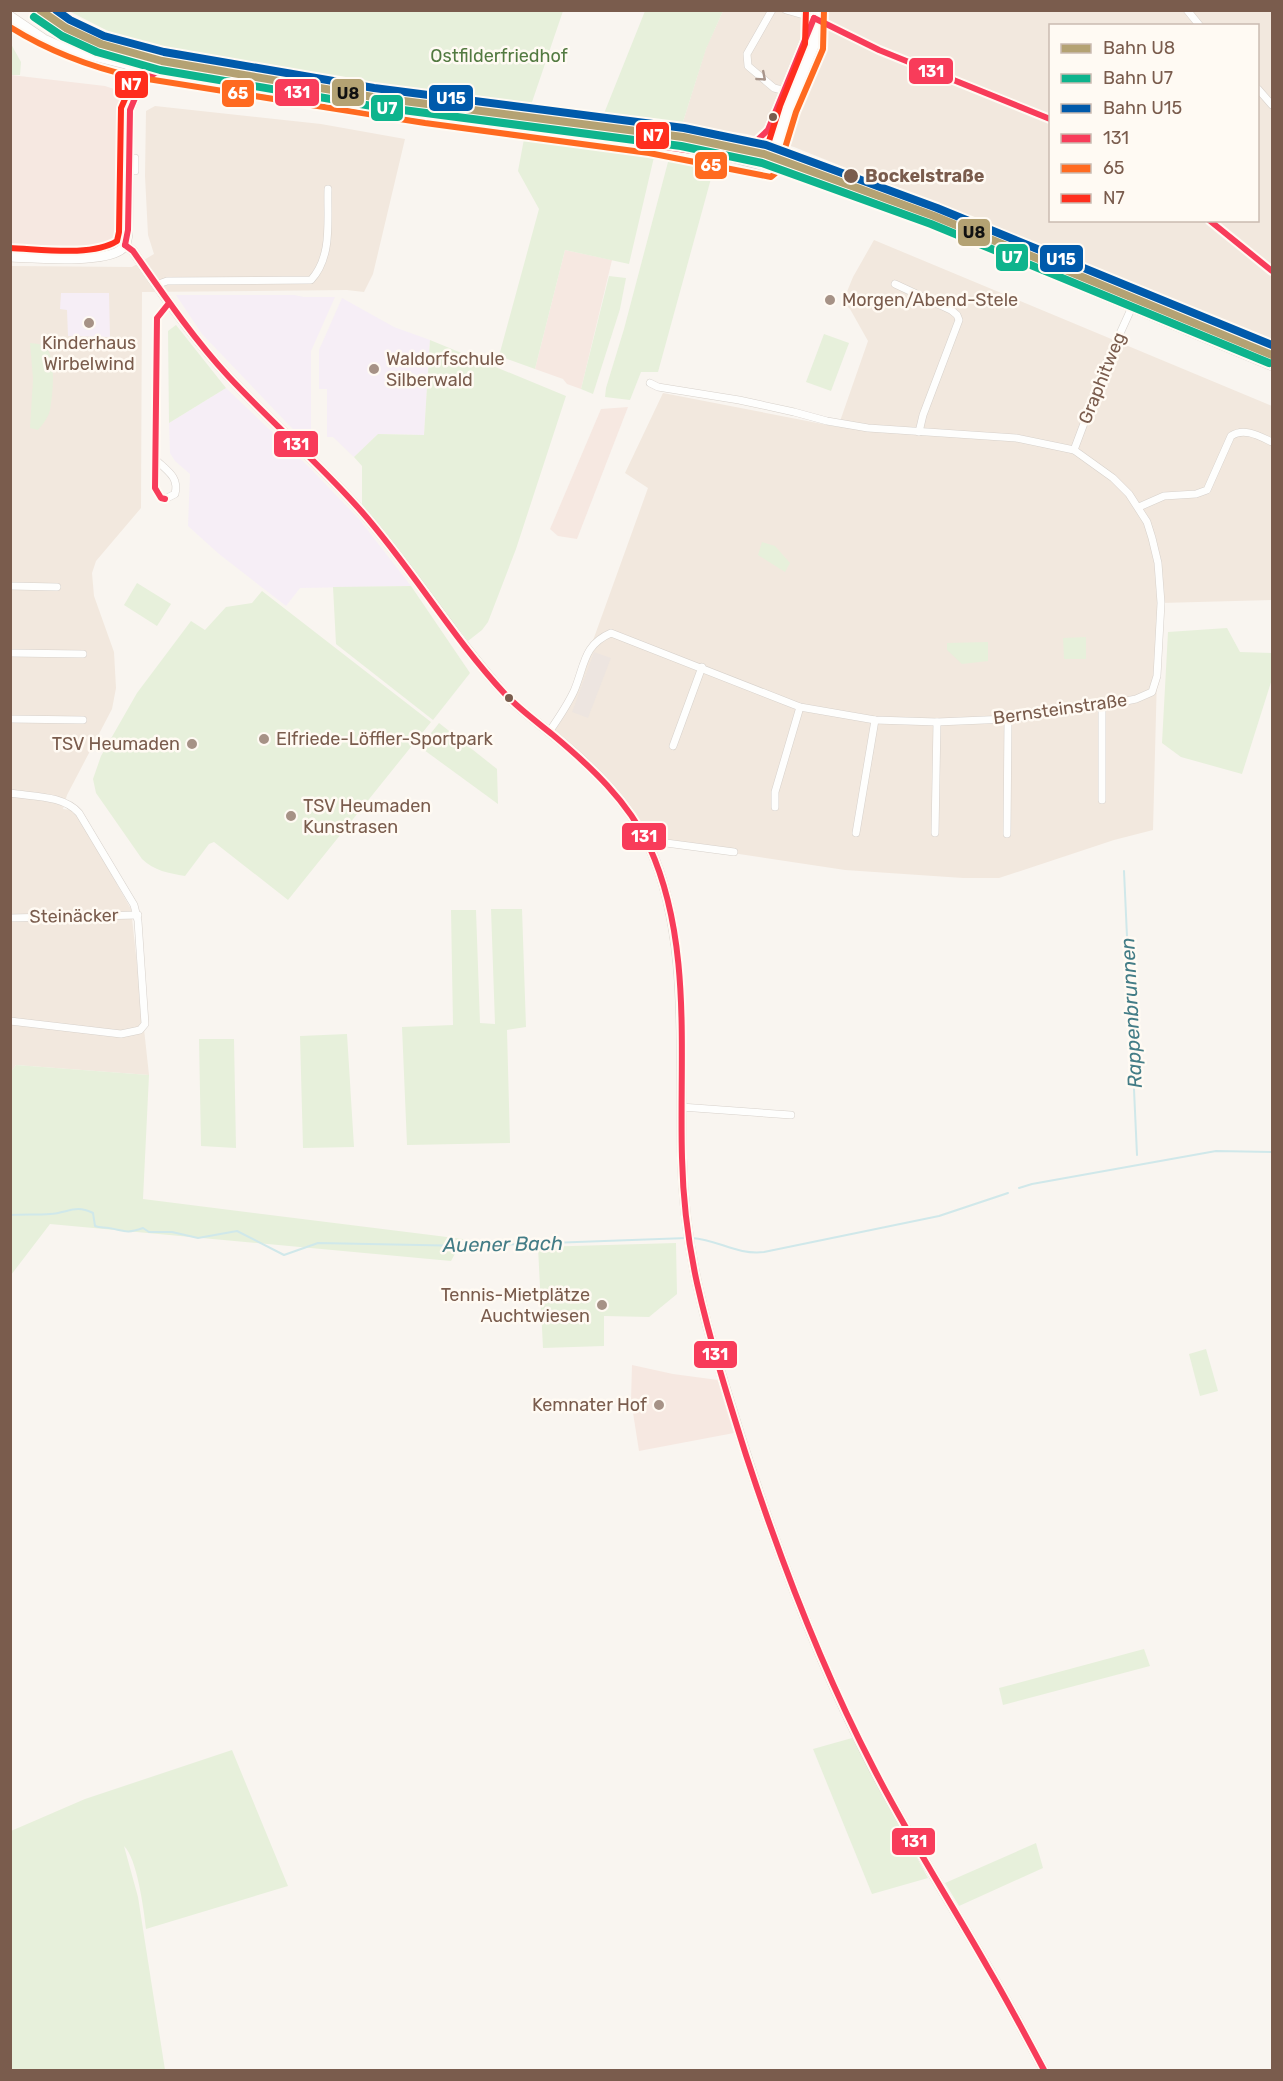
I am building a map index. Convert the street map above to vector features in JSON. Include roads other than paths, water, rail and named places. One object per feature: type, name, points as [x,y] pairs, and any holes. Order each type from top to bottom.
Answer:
[{"type":"street","points":[[772,10],[747,54],[748,66],[774,88],[784,91],[796,90]]},
{"type":"street","points":[[786,10],[815,14],[879,50],[1049,119]]},
{"type":"street","points":[[1187,10],[1198,24]]},
{"type":"street","points":[[726,156],[748,149],[760,141],[768,130],[815,14]]},
{"type":"street","points":[[766,166],[814,46],[815,14]]},
{"type":"street","points":[[10,16],[54,44],[98,58],[157,72],[447,116],[576,132],[726,156],[766,166],[912,217],[1272,366]]},
{"type":"street","points":[[10,257],[102,258],[121,250],[125,245],[128,230],[130,66]]},
{"type":"street","points":[[130,110],[140,86],[157,72]]},
{"type":"street","points":[[1259,91],[1272,105]]},
{"type":"street","points":[[766,166],[768,130]]},
{"type":"street","points":[[122,153],[122,166]]},
{"type":"street","points":[[135,158],[135,171]]},
{"type":"street","points":[[156,285],[166,281],[311,280],[320,271],[326,252],[328,189]]},
{"type":"street","points":[[1211,222],[1272,271]]},
{"type":"street","points":[[125,245],[133,251],[182,322],[225,374],[315,460],[370,522],[480,667],[511,700],[606,783],[624,805],[649,846],[668,901],[677,970],[683,1181],[689,1237],[707,1327],[752,1474],[784,1564],[822,1658],[871,1765],[987,1965],[1044,2070]]},
{"type":"street","points":[[311,280],[315,288]]},
{"type":"street","points":[[895,284],[951,309],[957,315],[958,320],[923,415],[919,432]]},
{"type":"street","points":[[157,461],[174,477],[177,486],[175,494],[165,499],[161,498],[155,488],[157,318],[169,303]]},
{"type":"street","name":"Graphitweg","points":[[1074,450],[1107,362],[1132,307]]},
{"type":"street","name":"Bernsteinstraße","points":[[549,732],[574,690],[591,646],[600,638],[611,633],[800,707],[875,720],[937,722],[1008,719],[1102,706],[1136,699],[1152,692],[1157,676],[1161,603],[1158,563],[1152,538],[1138,507],[1129,494],[1113,478],[1074,450],[1016,438],[868,428],[834,423],[777,408],[658,387],[650,383]]},
{"type":"street","points":[[1138,507],[1155,498],[1196,494],[1207,490],[1231,436],[1238,431],[1247,432],[1272,442]]},
{"type":"street","points":[[10,586],[57,586]]},
{"type":"street","points":[[10,653],[84,654]]},
{"type":"street","points":[[673,746],[702,667]]},
{"type":"street","points":[[1102,706],[1102,800]]},
{"type":"street","points":[[775,807],[776,792],[800,707]]},
{"type":"street","points":[[10,719],[84,720]]},
{"type":"street","points":[[1007,834],[1008,719]]},
{"type":"street","points":[[856,832],[875,720]]},
{"type":"street","points":[[935,832],[937,722]]},
{"type":"street","points":[[10,793],[56,800],[74,807],[80,813],[138,915],[146,1024],[132,1033],[121,1034],[10,1021]]},
{"type":"street","points":[[649,846],[666,843],[734,852]]},
{"type":"street","name":"Steinäcker","points":[[10,918],[138,915]]},
{"type":"street","points":[[681,1107],[791,1115]]},
{"type":"waterway","name":"Rappenbrunnen","points":[[1124,871],[1137,1155]]},
{"type":"waterway","points":[[1019,1188],[1216,1151],[1272,1152]]},
{"type":"waterway","name":"Auener Bach","points":[[692,1238],[745,1251],[764,1252],[939,1216],[1008,1193]]},
{"type":"waterway","name":"Auener Bach","points":[[10,1215],[50,1214],[81,1209],[93,1213],[95,1226],[126,1231],[143,1228],[149,1232],[172,1232],[198,1238],[237,1231],[284,1255],[318,1243],[470,1246],[687,1238]]},
{"type":"rail line","name":"U8","points":[[40,10],[66,28],[101,44],[162,61],[373,97],[683,137],[764,154],[934,216],[1272,355]]},
{"type":"rail line","name":"U15","points":[[56,10],[70,20],[104,36],[164,52],[374,88],[684,128],[766,145],[937,208],[1272,345]]},
{"type":"rail line","name":"U7","points":[[34,17],[62,36],[97,52],[160,70],[372,106],[681,146],[762,163],[931,224],[1269,363]]},
{"type":"place","name":"Bockelstraße","points":[[851,176]]},
{"type":"place","name":"Morgen/Abend-Stele","points":[[830,300]]},
{"type":"place","name":"Kinderhaus Wirbelwind","points":[[89,323]]},
{"type":"place","name":"Waldorfschule Silberwald","points":[[374,369]]},
{"type":"place","name":"Elfriede-Löffler-Sportpark","points":[[264,739]]},
{"type":"place","name":"TSV Heumaden","points":[[192,744]]},
{"type":"place","name":"TSV Heumaden Kunstrasen","points":[[291,816]]},
{"type":"place","name":"Tennis-Mietplätze Auchtwiesen","points":[[602,1305]]},
{"type":"place","name":"Kemnater Hof","points":[[659,1405]]},
{"type":"park label","name":"Ostfilderfriedhof","points":[[499,56]]}]
